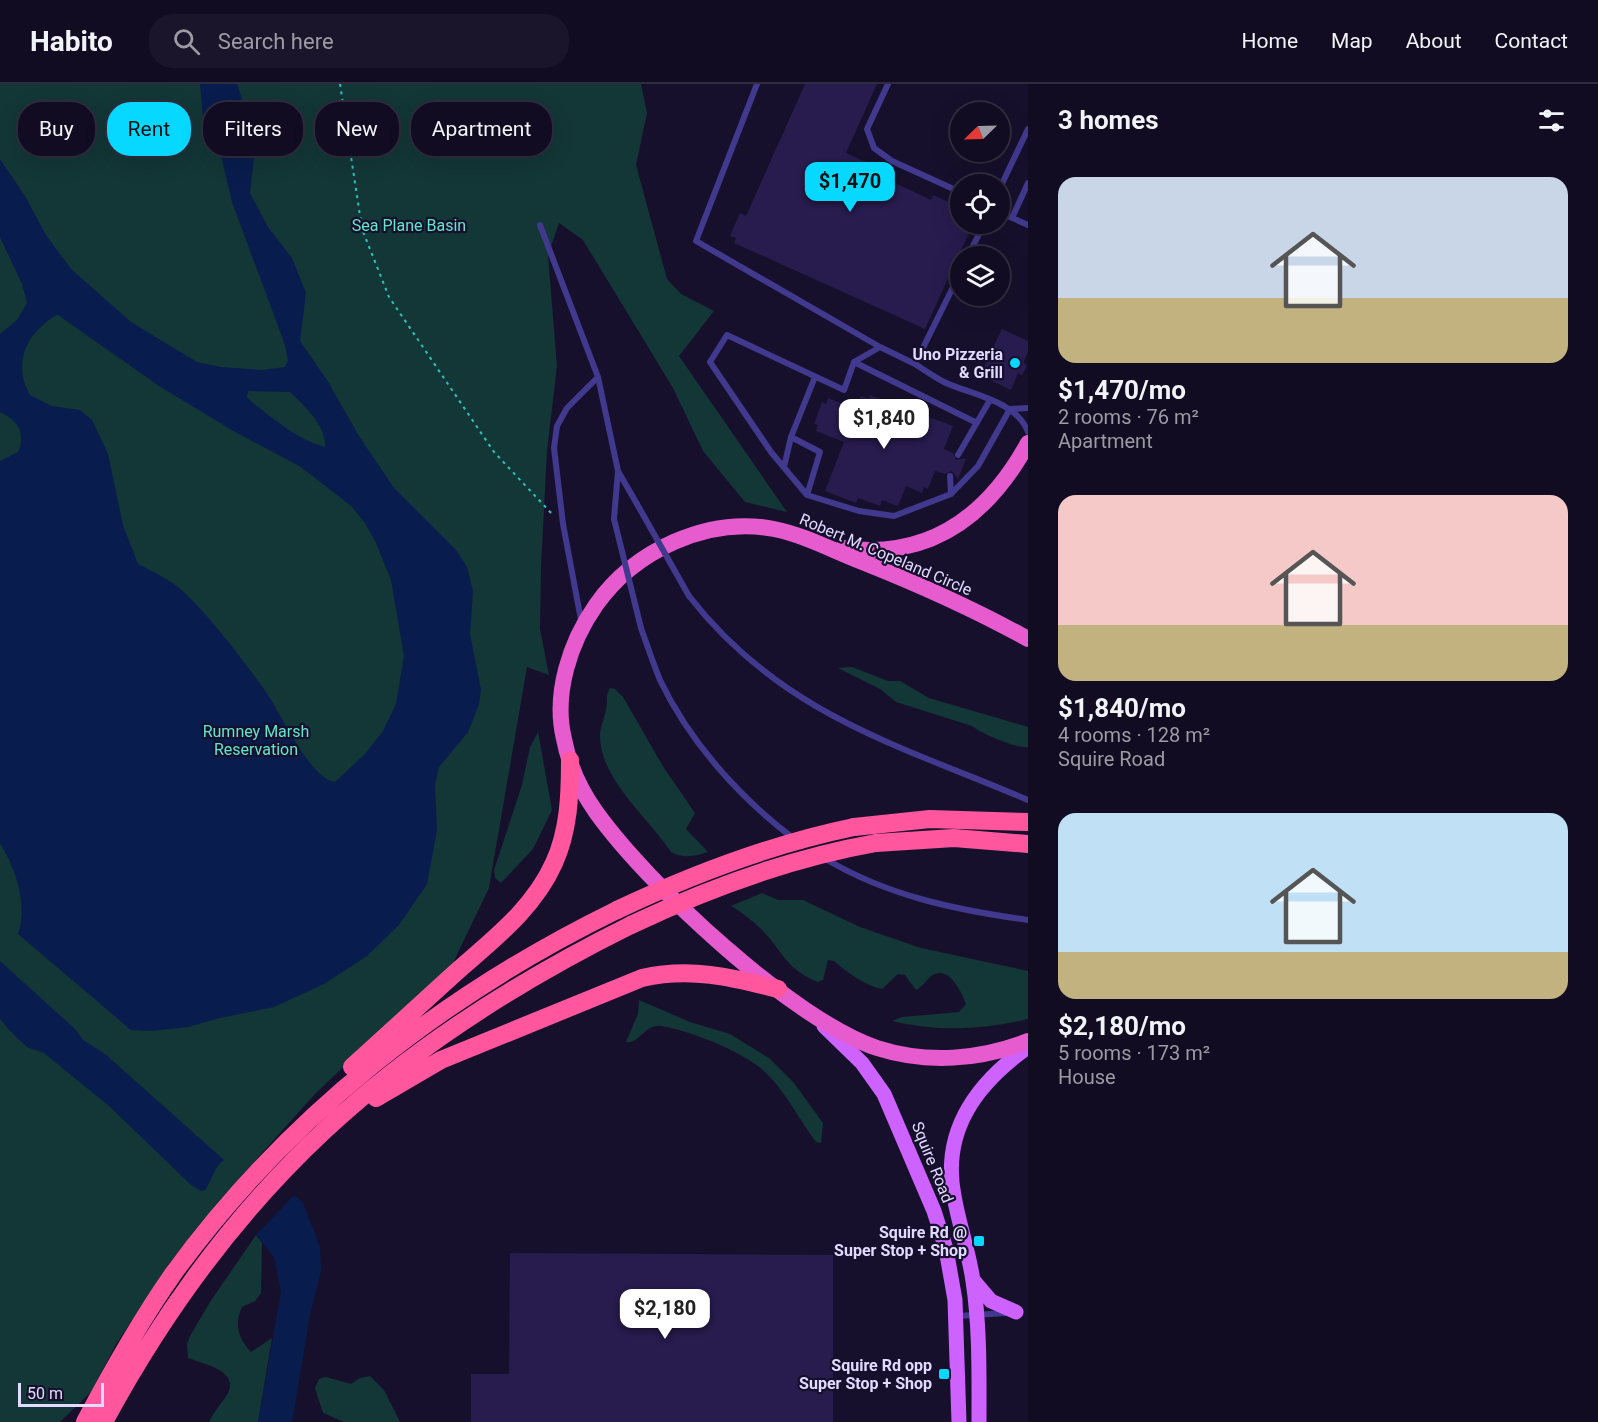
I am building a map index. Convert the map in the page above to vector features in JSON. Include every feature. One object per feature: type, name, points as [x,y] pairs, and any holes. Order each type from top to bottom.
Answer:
[{"type":"highway","points":[[810,540],[844,548],[875,550],[910,546],[935,538],[960,523],[982,504],[1008,474],[1028,443]]},
{"type":"highway","name":"Robert M. Copeland Circle","points":[[1028,639],[947,597],[810,540],[780,530],[756,527],[716,530],[684,538],[650,554],[630,569],[599,600],[583,627],[570,657],[563,688],[562,728],[570,760],[591,804],[625,848],[708,930],[814,1016],[862,1042],[919,1057],[971,1057],[1028,1041]]},
{"type":"highway","points":[[326,1115],[341,1076],[503,931],[538,891],[554,863],[565,832],[570,794],[570,760]]},
{"type":"highway","points":[[85,1422],[148,1311],[268,1172],[394,1047],[463,998],[545,948],[618,909],[736,860],[805,838],[854,827],[930,819],[1028,822]]},
{"type":"highway","points":[[326,1115],[483,1007],[538,974],[631,925],[757,874],[828,853],[876,843],[954,838],[1028,844]]},
{"type":"highway","points":[[326,1115],[441,1060],[642,978],[676,972],[709,973],[778,989]]},
{"type":"highway","points":[[104,1422],[164,1318],[226,1221]]},
{"type":"main road","name":"Squire Road","points":[[814,1016],[861,1063],[891,1107],[940,1230],[950,1267],[957,1316],[959,1422]]},
{"type":"main road","name":"Squire Road","points":[[979,1422],[977,1314],[973,1281],[952,1188],[954,1148],[964,1114],[977,1092],[993,1074],[1028,1047]]},
{"type":"main road","points":[[973,1281],[991,1301],[1020,1312]]},
{"type":"lane","points":[[758,84],[696,241],[944,382],[1010,409],[1024,422],[1028,432]]},
{"type":"lane","points":[[888,84],[867,129],[874,148],[892,161],[950,187]]},
{"type":"lane","points":[[1007,174],[1028,129]]},
{"type":"lane","points":[[1028,183],[1012,218],[1028,225]]},
{"type":"lane","points":[[540,225],[598,377],[618,471],[614,519],[641,628],[660,679],[682,719],[708,756],[778,826],[809,850],[856,878],[951,908],[1028,920]]},
{"type":"lane","points":[[915,364],[950,293]]},
{"type":"lane","points":[[880,347],[855,362],[844,390],[727,335],[710,362],[784,467],[807,495],[859,511],[894,516],[951,494],[978,466],[1010,409]]},
{"type":"lane","points":[[855,362],[977,423]]},
{"type":"lane","points":[[583,627],[563,524],[554,448],[557,426],[567,408],[598,377]]},
{"type":"lane","points":[[784,467],[791,437],[815,377]]},
{"type":"lane","points":[[958,455],[990,400]]},
{"type":"lane","points":[[1010,409],[1028,408]]},
{"type":"lane","points":[[791,437],[820,452],[807,495]]},
{"type":"lane","points":[[618,471],[689,596],[715,629],[741,655],[771,679],[824,712],[875,738],[1028,800]]},
{"type":"lane","points":[[950,476],[951,494]]},
{"type":"lane","points":[[957,1316],[1020,1312]]},
{"type":"path","points":[[340,84],[362,229],[389,297],[494,452],[563,524]]},
{"type":"green space","name":"Rumney Marsh Reservation","points":[[0,84],[641,84],[647,113],[636,165],[667,279],[681,294],[714,311],[679,356],[787,512],[745,502],[703,451],[673,388],[583,240],[559,223],[548,255],[557,366],[547,451],[541,567],[540,629],[549,675],[527,667],[489,888],[453,963],[315,1094],[220,1200],[170,1262],[115,1346],[92,1391],[60,1422],[0,1422]]},
{"type":"green space","points":[[852,667],[888,681],[900,681],[929,698],[1028,727],[1028,747],[1008,743],[972,726],[896,702],[880,689],[838,668]]},
{"type":"green space","points":[[610,688],[615,689],[623,697],[664,768],[695,813],[686,829],[708,852],[685,856],[671,852],[626,797],[607,766],[600,733]]},
{"type":"green space","points":[[538,732],[552,810],[533,849],[501,883],[495,878],[494,870],[522,785],[530,747]]},
{"type":"green space","points":[[762,893],[778,900],[803,900],[860,927],[921,948],[1028,971],[1028,1019],[994,1026],[960,1028],[927,1027],[892,1021],[902,1017],[959,1012],[966,1004],[953,981],[943,973],[930,977],[916,990],[905,975],[898,974],[882,989],[863,982],[834,961],[828,960],[823,980],[818,982],[807,977],[785,959],[758,926],[731,906]]},
{"type":"green space","points":[[639,1000],[690,1022],[730,1034],[769,1058],[794,1083],[823,1123],[821,1143],[816,1142],[783,1092],[770,1077],[761,1068],[735,1052],[704,1038],[662,1026],[651,1028],[635,1040],[626,1042],[638,1014]]},
{"type":"green space","points":[[256,1235],[262,1243],[261,1293],[255,1301],[242,1307],[238,1325],[240,1336],[251,1352],[272,1338],[258,1422],[209,1422],[230,1389],[230,1381],[220,1370],[188,1358],[187,1344],[210,1302]]},
{"type":"green space","points":[[370,1376],[384,1390],[400,1422],[344,1422],[323,1413],[315,1388],[319,1379],[326,1377],[351,1384],[360,1378]]},
{"type":"water","points":[[200,84],[237,84],[243,102],[203,102],[203,118]]},
{"type":"water","points":[[221,156],[254,156],[250,193],[268,227],[292,258],[306,293],[300,341],[394,488],[456,550],[467,567],[473,591],[470,634],[481,690],[479,705],[468,732],[439,767],[435,785],[437,830],[427,884],[399,925],[367,956],[324,984],[274,1007],[188,1027],[152,1031],[131,1030],[18,934],[22,911],[19,887],[0,843],[0,461],[18,452],[21,433],[12,419],[0,412],[0,334],[17,320],[27,303],[22,284],[0,237],[0,159],[25,196],[46,235],[71,269],[131,322],[197,362],[221,367],[262,370],[285,367],[288,360],[285,345],[232,202]],"holes":[[[58,315],[159,386],[235,432],[301,467],[351,506],[365,523],[376,543],[391,580],[404,656],[396,704],[383,731],[365,754],[335,782],[325,778],[306,757],[266,692],[201,610],[172,583],[138,564],[123,525],[108,454],[92,420],[80,410],[52,406],[30,395],[23,377],[25,349],[35,333]],[[248,391],[290,392],[318,424],[325,439],[325,447],[294,433],[247,398]]]},
{"type":"water","points":[[0,961],[76,1030],[83,1040],[104,1053],[224,1160],[218,1166],[205,1190],[201,1191],[191,1185],[109,1106],[44,1053],[27,1047],[11,1032],[0,1019]]},
{"type":"water","points":[[294,1195],[303,1203],[320,1247],[321,1271],[310,1315],[292,1422],[258,1422],[281,1292],[274,1257],[256,1235]]},
{"type":"building","points":[[805,84],[877,84],[846,153],[894,174],[891,181],[931,200],[933,195],[950,203],[950,234],[968,234],[963,246],[950,246],[950,274],[925,329],[734,243],[736,238],[730,236],[740,213],[746,216]]},
{"type":"building","points":[[1002,329],[1028,341],[1028,352],[1023,363],[1027,365],[1022,375],[1018,373],[1011,390],[980,375]]},
{"type":"building","points":[[870,395],[953,426],[944,449],[953,453],[956,460],[966,458],[958,479],[952,471],[945,474],[935,471],[928,489],[924,487],[922,493],[906,486],[898,506],[882,500],[880,506],[858,498],[856,503],[825,491],[844,442],[816,431],[818,425],[814,424],[822,402],[826,404],[828,398],[856,409],[861,396],[869,399]]},
{"type":"building","points":[[510,1253],[833,1255],[833,1422],[471,1422],[471,1374],[509,1374]]},
{"type":"place","name":"Uno Pizzeria & Grill","points":[[1015,363]]},
{"type":"place","name":"Squire Rd @ Super Stop + Shop","points":[[979,1241]]},
{"type":"place","name":"Squire Rd opp Super Stop + Shop","points":[[944,1374]]},
{"type":"park label","name":"Sea Plane Basin","points":[[409,225]]}]
